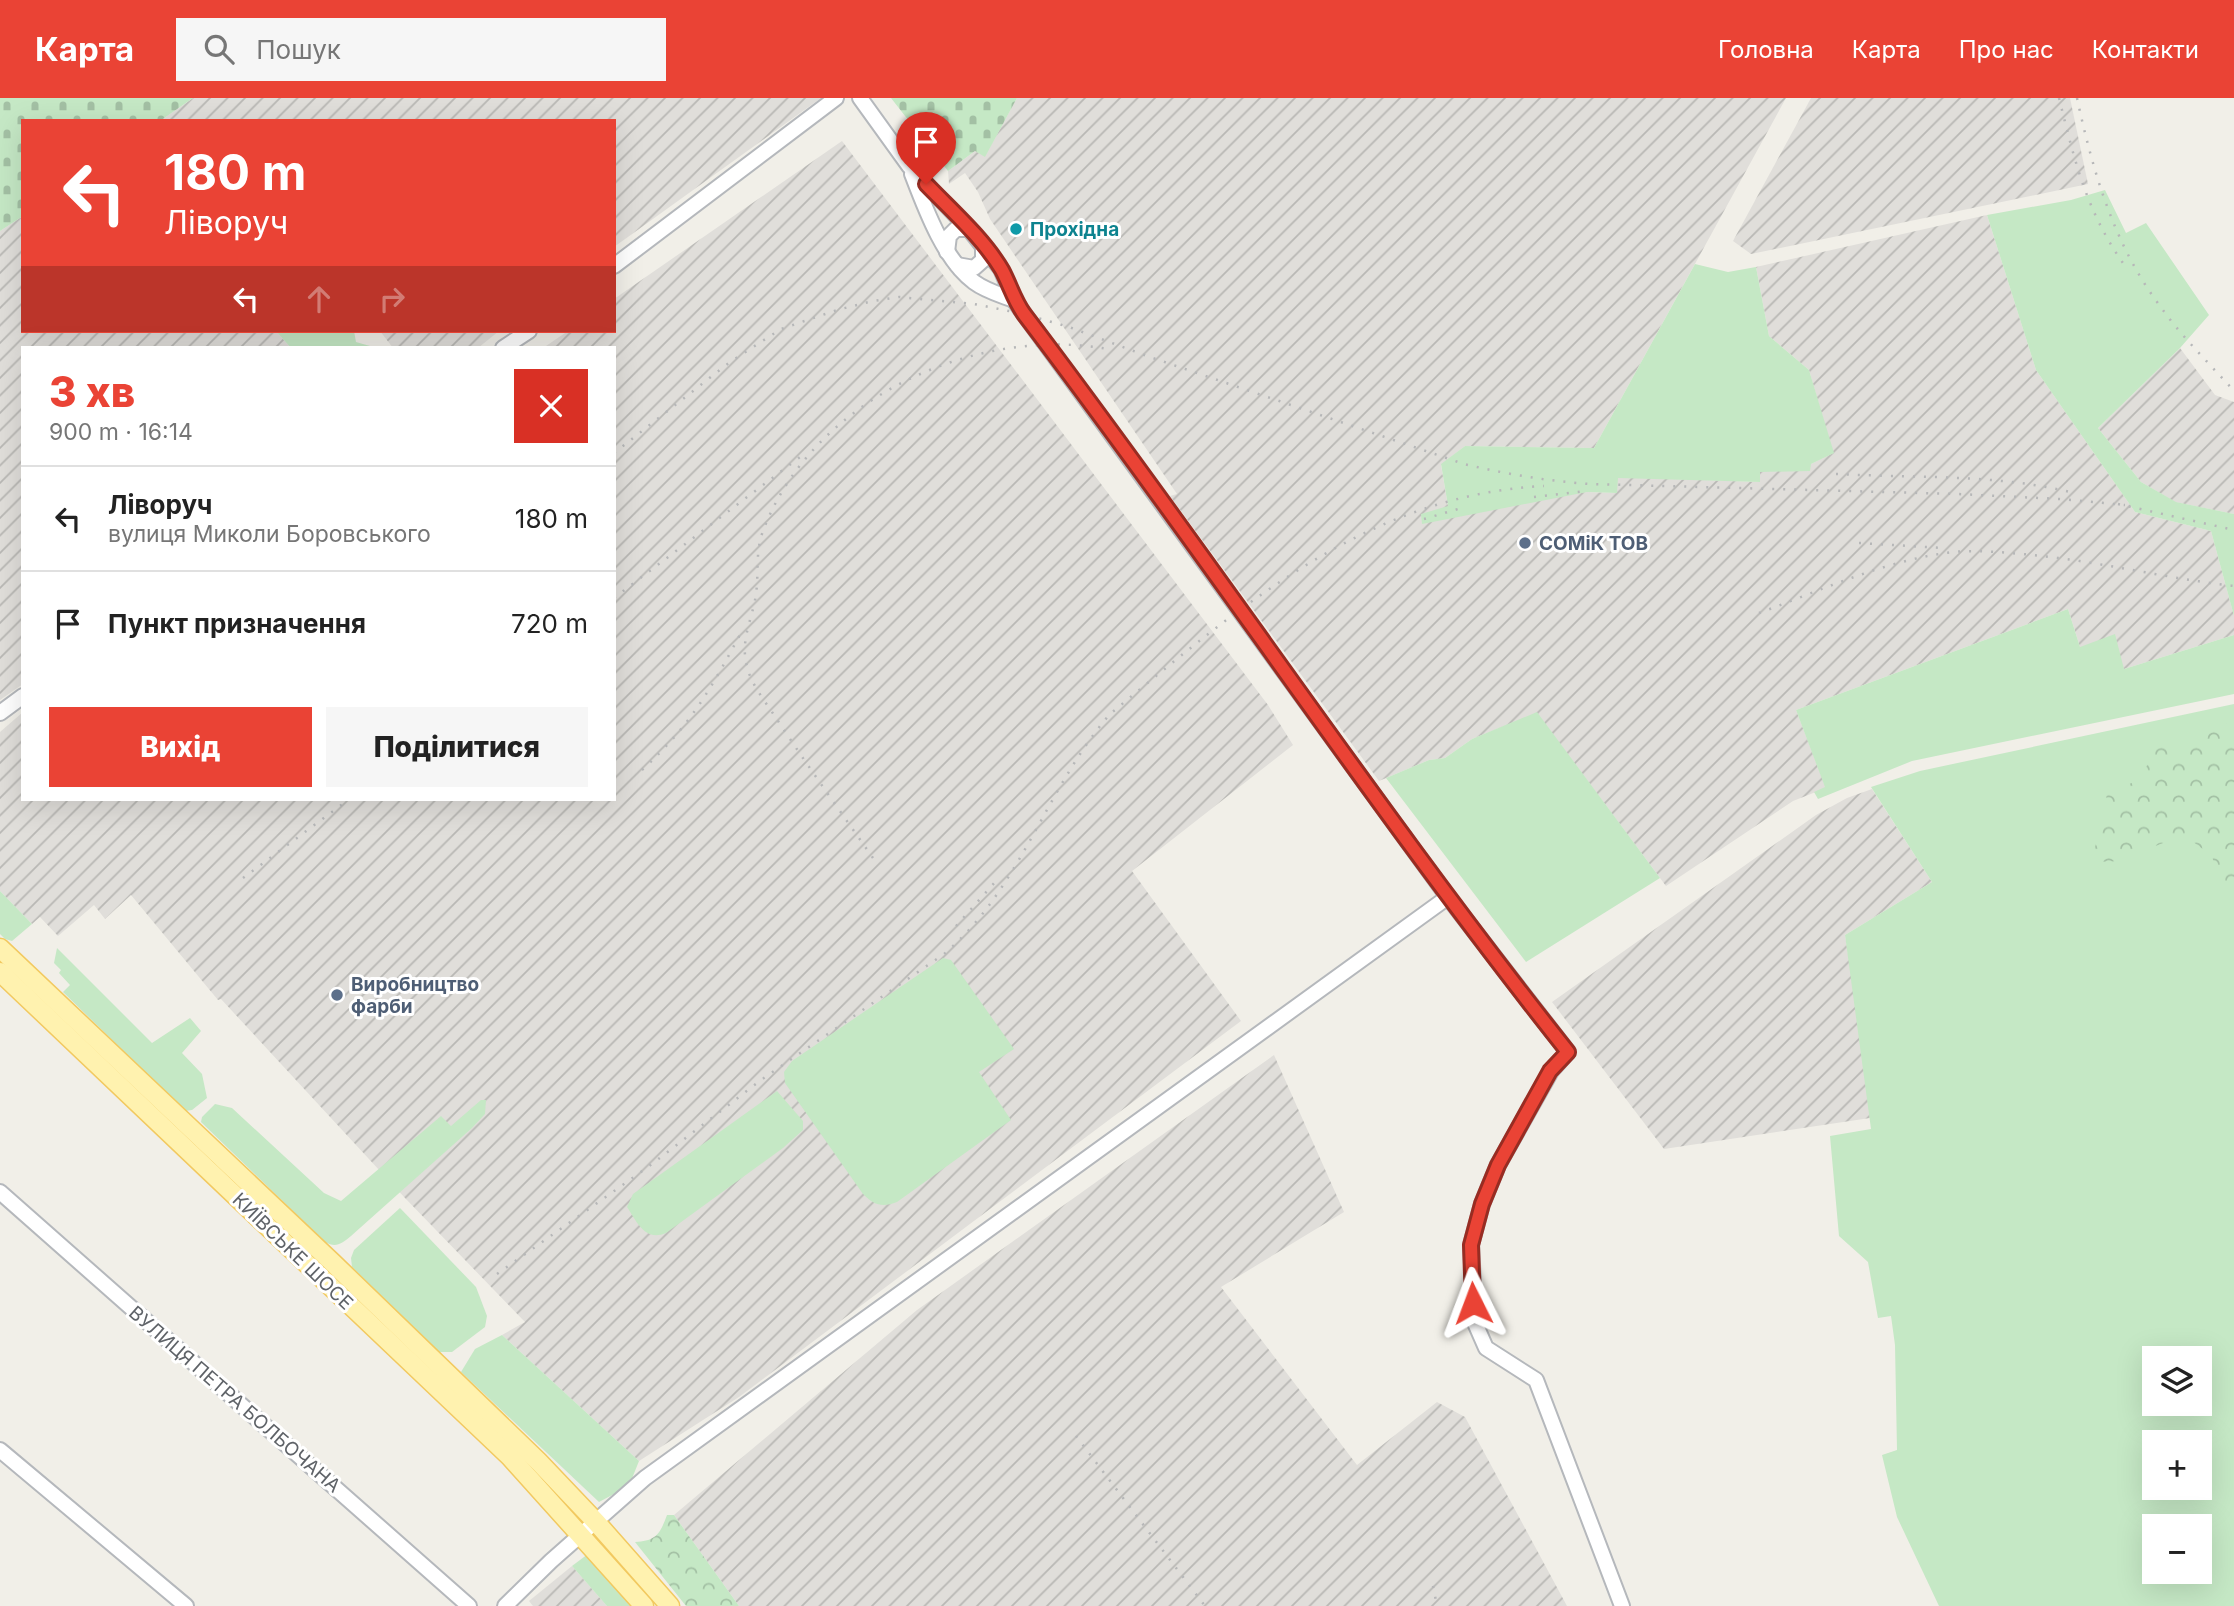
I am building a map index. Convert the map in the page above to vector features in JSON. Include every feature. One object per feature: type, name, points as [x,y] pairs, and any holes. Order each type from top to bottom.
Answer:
[{"type":"main road","points":[[0,948],[538,1461],[596,1521],[670,1606]]},
{"type":"main road","name":"КИЇВСЬКЕ ШОСЕ","points":[[0,972],[510,1457],[644,1606]]},
{"type":"street","points":[[616,264],[836,98]]},
{"type":"street","points":[[860,98],[909,166],[969,229],[1001,269],[1014,300],[1448,897],[1568,1052],[1550,1071],[1498,1165],[1482,1204],[1471,1245],[1475,1323],[1486,1348],[1536,1380],[1622,1606]]},
{"type":"street","points":[[909,166],[947,252],[957,265],[975,283],[1014,300]]},
{"type":"street","points":[[947,252],[949,236],[957,229],[969,229]]},
{"type":"street","points":[[957,265],[974,268],[983,260],[983,246]]},
{"type":"street","points":[[506,346],[526,333]]},
{"type":"street","points":[[0,713],[21,697]]},
{"type":"street","points":[[505,1606],[541,1570],[645,1478],[1448,897]]},
{"type":"street","name":"ВУЛИЦЯ ПЕТРА БОЛБОЧАНА","points":[[0,1192],[470,1606]]},
{"type":"street","points":[[0,1450],[186,1606]]},
{"type":"shaded area","points":[[193,98],[821,98],[616,246],[616,119],[163,119]]},
{"type":"shaded area","points":[[1017,98],[1786,98],[1594,448],[1465,446],[1441,465],[1448,506],[1587,492],[1617,493],[1617,477],[1760,482],[1760,471],[1811,464],[1833,453],[1809,370],[1769,336],[1756,267],[1987,215],[2036,370],[2135,512],[2211,531],[2234,616],[2234,635],[2124,669],[2080,647],[2068,609],[1796,710],[1826,788],[1793,801],[1666,886],[1537,713],[1472,739],[1445,758],[1429,760],[1379,781],[1170,496],[1177,494],[990,219],[978,192],[965,173],[949,184],[948,171],[975,151],[985,156]]},
{"type":"shaded area","points":[[1811,98],[2070,98],[2088,184],[1751,254],[1733,241]]},
{"type":"shaded area","points":[[842,141],[1268,705],[1293,745],[1132,871],[1241,1021],[739,1397],[639,1461],[502,1335],[525,1322],[405,1198],[221,999],[218,1000],[131,895],[105,919],[94,905],[58,936],[40,917],[32,924],[0,891],[0,732],[21,714],[21,801],[616,801],[616,346],[546,346],[565,333],[616,333],[616,298]]},
{"type":"shaded area","points":[[21,217],[21,333],[278,333],[289,346],[21,346],[21,685],[0,700],[0,231]]},
{"type":"shaded area","points":[[382,333],[497,333],[480,346],[391,346]]},
{"type":"shaded area","points":[[2180,348],[2215,395],[2234,402],[2234,514],[2175,502],[2141,482],[2098,428]]},
{"type":"shaded area","points":[[1872,789],[1932,882],[1845,935],[1865,1062],[1870,1118],[1664,1149],[1552,1002],[1816,815],[1847,798]]},
{"type":"shaded area","points":[[1274,1055],[1344,1212],[1221,1287],[1357,1465],[1437,1402],[1465,1417],[1567,1606],[739,1606],[674,1515],[917,1310]]},
{"type":"shaded area","points":[[572,1566],[607,1606],[533,1606],[529,1601]]},
{"type":"green space","points":[[0,98],[193,98],[163,119],[21,119],[21,217],[0,231]]},
{"type":"green space","points":[[891,98],[1017,98],[985,157],[975,151],[948,171]]},
{"type":"green space","points":[[2105,190],[2126,233],[2146,223],[2209,315],[2180,348],[2098,428],[2141,482],[2176,502],[2234,514],[2234,616],[2211,531],[2135,512],[2036,370],[1987,215],[2071,200]]},
{"type":"green space","points":[[1695,264],[1728,272],[1756,267],[1769,336],[1809,370],[1834,453],[1811,464],[1810,471],[1760,472],[1760,482],[1618,478],[1617,493],[1587,492],[1422,524],[1421,514],[1448,506],[1441,464],[1465,446],[1594,448]]},
{"type":"green space","points":[[278,333],[354,333],[356,342],[370,346],[289,346]]},
{"type":"green space","points":[[2068,609],[2080,647],[2115,634],[2124,669],[2234,635],[2234,694],[1912,761],[1818,799],[1814,792],[1825,787],[1796,710]]},
{"type":"green space","points":[[2234,704],[2234,1606],[1939,1606],[1897,1517],[1882,1455],[1897,1450],[1895,1345],[1891,1316],[1878,1318],[1868,1262],[1839,1236],[1830,1136],[1871,1129],[1845,935],[1932,882],[1871,787],[1920,771]]},
{"type":"green space","points":[[1537,712],[1660,878],[1526,962],[1386,778],[1429,760],[1445,758],[1472,739]]},
{"type":"green space","points":[[2234,720],[2234,904],[2217,874],[2212,856],[2184,835],[2125,861],[2091,862],[2107,793],[2139,780],[2156,749],[2203,734]]},
{"type":"green space","points":[[0,891],[32,924],[12,941],[0,934]]},
{"type":"green space","points":[[57,948],[152,1043],[190,1018],[201,1031],[182,1053],[202,1074],[207,1098],[192,1110],[185,1111],[63,992],[70,985],[54,963]]},
{"type":"green space","points":[[943,958],[951,960],[1014,1049],[979,1072],[1011,1120],[897,1202],[878,1204],[863,1194],[785,1083],[784,1072],[792,1061]]},
{"type":"green space","points":[[777,1091],[803,1121],[803,1130],[783,1148],[666,1233],[652,1235],[642,1229],[627,1207],[633,1194]]},
{"type":"green space","points":[[481,1100],[486,1100],[485,1114],[472,1128],[351,1236],[335,1245],[325,1242],[201,1122],[202,1117],[215,1104],[232,1108],[324,1193],[341,1201],[441,1116],[451,1126]]},
{"type":"green space","points":[[400,1208],[476,1287],[487,1316],[485,1327],[452,1352],[438,1352],[352,1267],[354,1250]]},
{"type":"green space","points":[[502,1335],[639,1461],[629,1486],[599,1502],[461,1372],[475,1349]]},
{"type":"green space","points":[[667,1515],[674,1515],[739,1606],[686,1606],[635,1542],[653,1538]]},
{"type":"green space","points":[[588,1554],[630,1606],[607,1606],[572,1566]]},
{"type":"railway","points":[[2059,98],[2091,206],[2125,266]]},
{"type":"railway","points":[[2077,98],[2098,180],[2130,258],[2168,317],[2234,391]]},
{"type":"railway","points":[[616,451],[730,362],[781,329],[837,310],[899,297],[974,304],[1024,314],[1069,327],[1464,464],[1527,477],[1590,484],[1958,494],[2125,505]]},
{"type":"railway","points":[[873,858],[762,698],[748,669],[745,644],[756,594],[758,555],[763,531],[786,485],[819,444],[858,410],[904,382],[953,361],[1004,349],[1057,345],[1108,349]]},
{"type":"railway","points":[[616,596],[800,457]]},
{"type":"railway","points":[[1836,474],[1984,479],[2070,492]]},
{"type":"railway","points":[[497,1274],[648,1167],[761,1080],[944,954],[993,900],[1068,774],[1110,714],[1208,634],[1310,563],[1363,534],[1420,510],[1480,494],[1544,486]]},
{"type":"railway","points":[[1534,497],[1586,491]]},
{"type":"railway","points":[[2118,504],[2234,530]]},
{"type":"railway","points":[[1424,519],[1458,509]]},
{"type":"railway","points":[[1859,543],[1943,548]]},
{"type":"railway","points":[[1759,613],[1879,569],[1928,556],[1962,551],[2049,557],[2234,586]]},
{"type":"railway","points":[[642,770],[675,737],[700,704],[743,629]]},
{"type":"railway","points":[[243,878],[347,801]]},
{"type":"railway","points":[[956,926],[996,881]]},
{"type":"railway","points":[[1076,1436],[1205,1606]]},
{"type":"railway","points":[[1433,1586],[1437,1606]]},
{"type":"place","name":"Прохідна","points":[[1016,229]]},
{"type":"place","name":"СОМіК ТОВ","points":[[1525,543]]},
{"type":"place","name":"Виробництво фарби","points":[[337,995]]},
{"type":"route","points":[[926,184],[969,229],[1001,269],[1014,300],[1024,314],[1448,897],[1568,1052],[1550,1071],[1498,1165],[1482,1204],[1471,1245],[1473,1303]]}]
